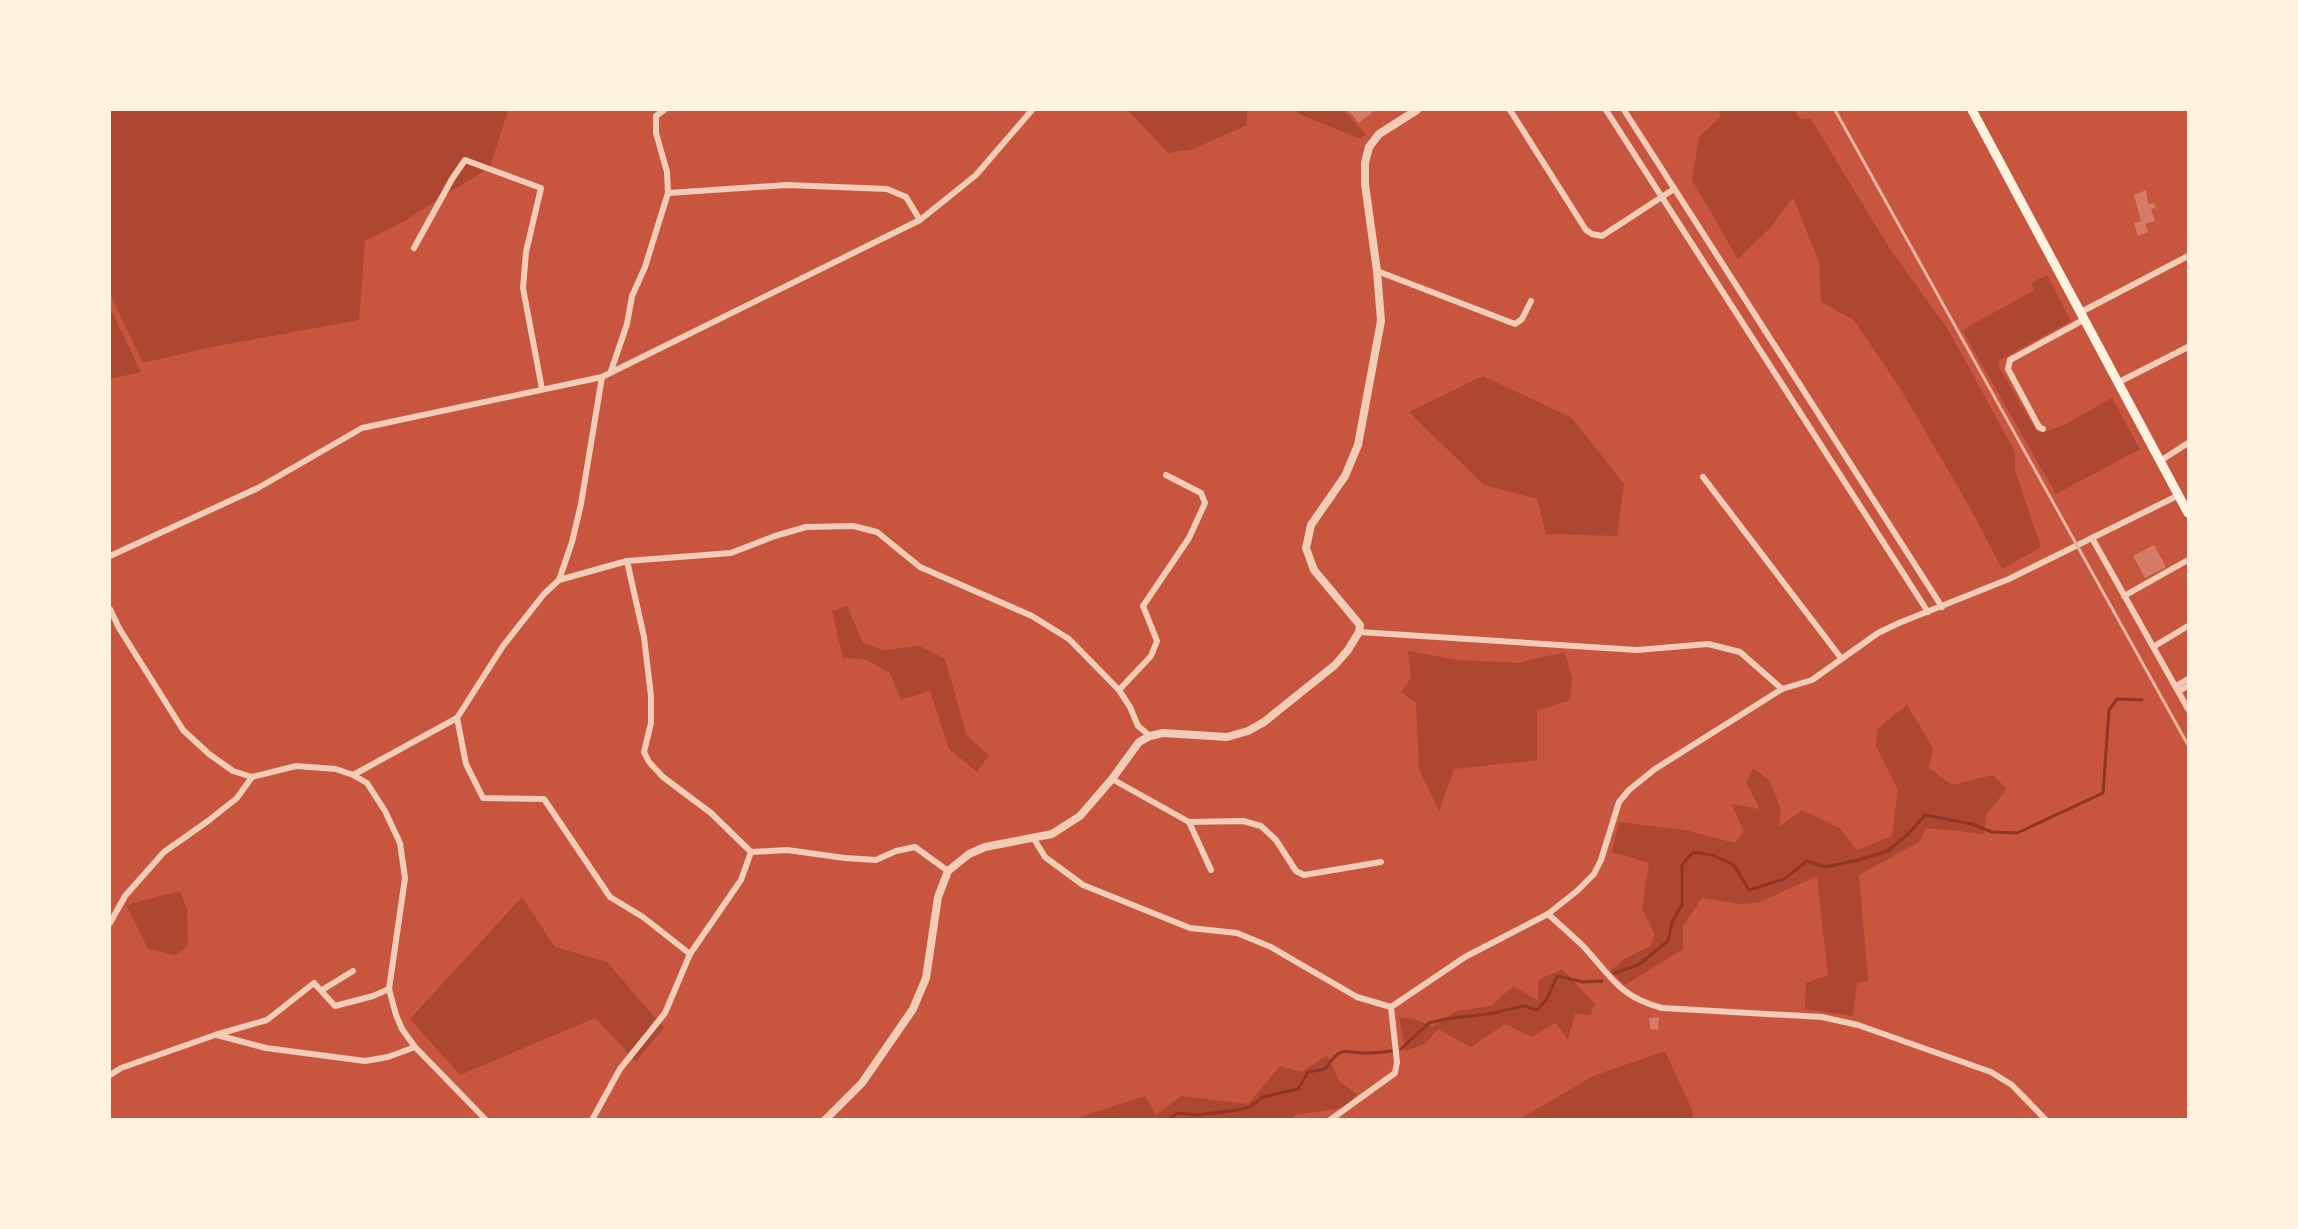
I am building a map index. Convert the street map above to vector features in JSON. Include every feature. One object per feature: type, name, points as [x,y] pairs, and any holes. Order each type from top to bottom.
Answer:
[{"type":"main road","points":[[1972,110],[2120,382],[2188,513]]},
{"type":"street","points":[[610,372],[627,324],[632,296],[645,267],[668,192],[667,172],[656,133],[656,116],[664,110]]},
{"type":"street","points":[[110,556],[258,488],[362,428],[602,377],[920,220],[976,175],[1032,110]]},
{"type":"street","points":[[825,1119],[862,1083],[913,1009],[926,978],[938,897],[948,871],[969,854],[985,847],[1052,834],[1080,816],[1112,779],[1138,742],[1150,736],[1163,733],[1227,737],[1248,731],[1264,722],[1335,665],[1359,632],[1360,625],[1314,570],[1306,548],[1311,525],[1345,476],[1358,445],[1381,321],[1365,184],[1365,163],[1369,147],[1379,134],[1417,110]]},
{"type":"street","points":[[1510,110],[1586,230],[1592,234],[1602,236],[1674,189]]},
{"type":"street","points":[[1606,110],[1928,612]]},
{"type":"street","points":[[1624,110],[1942,607]]},
{"type":"street","points":[[414,248],[465,160],[541,188],[526,252],[523,288],[542,389]]},
{"type":"street","points":[[668,192],[787,185],[887,189],[906,197],[920,220]]},
{"type":"street","points":[[2043,429],[2039,427],[2008,369],[2010,360],[2188,256]]},
{"type":"street","points":[[1377,272],[1515,324],[1522,319],[1531,301]]},
{"type":"street","points":[[2120,382],[2188,347]]},
{"type":"street","points":[[559,580],[572,542],[581,504],[602,377]]},
{"type":"street","points":[[2160,460],[2188,443]]},
{"type":"street","points":[[1119,690],[1151,656],[1157,641],[1143,606],[1189,538],[1205,503],[1201,492],[1166,475]]},
{"type":"street","points":[[1703,477],[1841,658]]},
{"type":"street","points":[[1391,1007],[1465,957],[1548,914],[1594,874],[1601,860],[1619,802],[1629,790],[1655,769],[1782,689],[1812,680],[1878,633],[2009,579],[2179,495]]},
{"type":"street","points":[[353,775],[457,718],[503,646],[544,594],[559,580],[627,561],[731,553],[806,527],[831,525],[853,526],[877,532],[920,567],[1041,622],[1069,639],[1119,690],[1130,706],[1138,726],[1150,736]]},
{"type":"street","points":[[2092,538],[2188,709]]},
{"type":"street","points":[[2124,596],[2188,560]]},
{"type":"street","points":[[627,561],[644,637],[651,696],[651,723],[644,752],[649,762],[663,777],[711,813],[751,852],[787,850],[876,860],[896,851],[915,847],[948,871]]},
{"type":"street","points":[[110,609],[119,628],[183,730],[209,754],[233,771],[252,777],[296,766],[336,769],[367,783],[385,811],[400,843],[405,878],[388,989],[402,1029],[416,1047],[486,1119]]},
{"type":"street","points":[[2153,646],[2188,626]]},
{"type":"street","points":[[1359,632],[1636,650],[1708,644],[1740,652],[1782,689]]},
{"type":"street","points":[[2177,688],[2188,679]]},
{"type":"street","points":[[2177,688],[2188,686]]},
{"type":"street","points":[[457,718],[466,765],[483,798],[544,799],[610,897],[643,917],[690,954]]},
{"type":"street","points":[[110,923],[125,896],[164,852],[237,798],[252,777]]},
{"type":"street","points":[[1112,779],[1189,822],[1243,821],[1261,826],[1276,840],[1296,871],[1304,875],[1381,862]]},
{"type":"street","points":[[1189,822],[1211,870]]},
{"type":"street","points":[[1034,839],[1045,857],[1083,885],[1190,928],[1238,933],[1271,946],[1357,997],[1391,1007]]},
{"type":"street","points":[[591,1119],[620,1069],[665,1013],[690,954],[741,880],[751,852]]},
{"type":"street","points":[[1548,914],[1582,946],[1618,987],[1644,1004],[1662,1008],[1821,1017],[1858,1025],[1990,1071],[2013,1085],[2046,1119]]},
{"type":"street","points":[[322,990],[353,971]]},
{"type":"street","points":[[110,1075],[121,1068],[267,1020],[314,983],[335,1006],[373,996],[388,989]]},
{"type":"street","points":[[1330,1119],[1395,1073],[1397,1062],[1391,1007]]},
{"type":"street","points":[[216,1035],[266,1048],[357,1060],[388,1057],[416,1047]]},
{"type":"shaded area","points":[[110,110],[508,110],[490,167],[401,223],[365,241],[359,320],[212,347],[143,363],[110,294]]},
{"type":"shaded area","points":[[1128,110],[1247,110],[1247,125],[1193,149],[1168,153]]},
{"type":"shaded area","points":[[1297,110],[1344,110],[1366,135],[1360,139],[1299,114]]},
{"type":"shaded area","points":[[1718,110],[1795,110],[1800,119],[1811,119],[1888,246],[1949,331],[2015,452],[2015,470],[2041,547],[2002,569],[1969,506],[1900,388],[1854,320],[1821,302],[1819,262],[1793,198],[1770,228],[1738,259],[1692,180],[1699,137],[1721,116]]},
{"type":"shaded area","points":[[2047,275],[2071,321],[1998,361],[1999,367],[2037,432],[2054,429],[2112,398],[2140,449],[2056,494],[1962,330],[2035,290],[2031,283]]},
{"type":"shaded area","points":[[110,308],[141,372],[110,379]]},
{"type":"shaded area","points":[[1483,376],[1572,418],[1624,484],[1617,536],[1546,534],[1537,499],[1484,485],[1409,412]]},
{"type":"shaded area","points":[[847,606],[863,643],[884,650],[919,646],[945,659],[967,736],[989,755],[977,772],[949,749],[930,691],[901,700],[890,673],[865,659],[843,658],[832,611]]},
{"type":"shaded area","points":[[1408,651],[1459,660],[1518,663],[1565,652],[1572,678],[1570,700],[1537,711],[1537,760],[1454,769],[1439,811],[1419,769],[1416,703],[1401,692],[1411,678]]},
{"type":"shaded area","points":[[1907,705],[1933,748],[1929,768],[1952,785],[1993,775],[2007,789],[1986,815],[1984,834],[1926,828],[1919,842],[1859,875],[1868,981],[1857,983],[1853,1016],[1805,1009],[1806,983],[1828,975],[1817,876],[1758,903],[1738,904],[1702,898],[1683,926],[1683,949],[1625,985],[1610,971],[1626,958],[1649,947],[1655,935],[1642,908],[1649,863],[1612,852],[1619,822],[1685,830],[1735,843],[1744,831],[1731,804],[1760,809],[1746,782],[1753,768],[1770,781],[1781,810],[1779,827],[1802,810],[1840,828],[1857,850],[1892,836],[1898,790],[1876,746],[1878,728]]},
{"type":"shaded area","points":[[180,891],[187,910],[188,946],[175,955],[148,949],[126,905]]},
{"type":"shaded area","points":[[522,897],[555,947],[607,962],[664,1028],[636,1061],[595,1018],[460,1075],[410,1019]]},
{"type":"shaded area","points":[[1562,969],[1595,1004],[1590,1015],[1575,1014],[1568,1039],[1555,1023],[1532,1037],[1505,1024],[1471,1047],[1438,1029],[1425,1044],[1405,1051],[1399,1017],[1414,1019],[1433,1027],[1456,1011],[1491,1006],[1513,986],[1538,1000],[1538,980]]},
{"type":"shaded area","points":[[1665,1051],[1693,1112],[1692,1119],[1520,1119],[1593,1076]]},
{"type":"shaded area","points":[[1327,1055],[1340,1082],[1357,1094],[1343,1108],[1295,1115],[1292,1119],[1071,1120],[1145,1096],[1156,1115],[1181,1096],[1248,1104],[1280,1066],[1302,1072]]},
{"type":"building","points":[[1348,110],[1375,110],[1359,123]]},
{"type":"building","points":[[2146,190],[2148,204],[2154,203],[2155,208],[2151,209],[2155,221],[2145,224],[2148,232],[2138,236],[2134,223],[2141,221],[2134,195]]},
{"type":"building","points":[[2154,545],[2166,567],[2145,578],[2133,556]]},
{"type":"building","points":[[1659,1017],[1658,1030],[1650,1029],[1649,1018]]},
{"type":"waterway","points":[[1614,973],[1638,965],[1668,941],[1672,922],[1682,905],[1682,865],[1693,852],[1713,855],[1734,865],[1749,890],[1784,879],[1807,861],[1825,867],[1888,851],[1925,815],[1972,824],[1992,832],[2017,833],[2103,793],[2109,710],[2117,699],[2142,700]]},
{"type":"waterway","points":[[1401,1049],[1429,1023],[1523,1006],[1537,1010],[1547,999],[1557,976],[1583,982],[1602,981]]},
{"type":"waterway","points":[[1168,1120],[1178,1113],[1198,1115],[1250,1107],[1263,1097],[1298,1089],[1308,1072],[1325,1069],[1339,1053],[1392,1051]]},
{"type":"railway","points":[[1835,110],[2188,745]]}]
